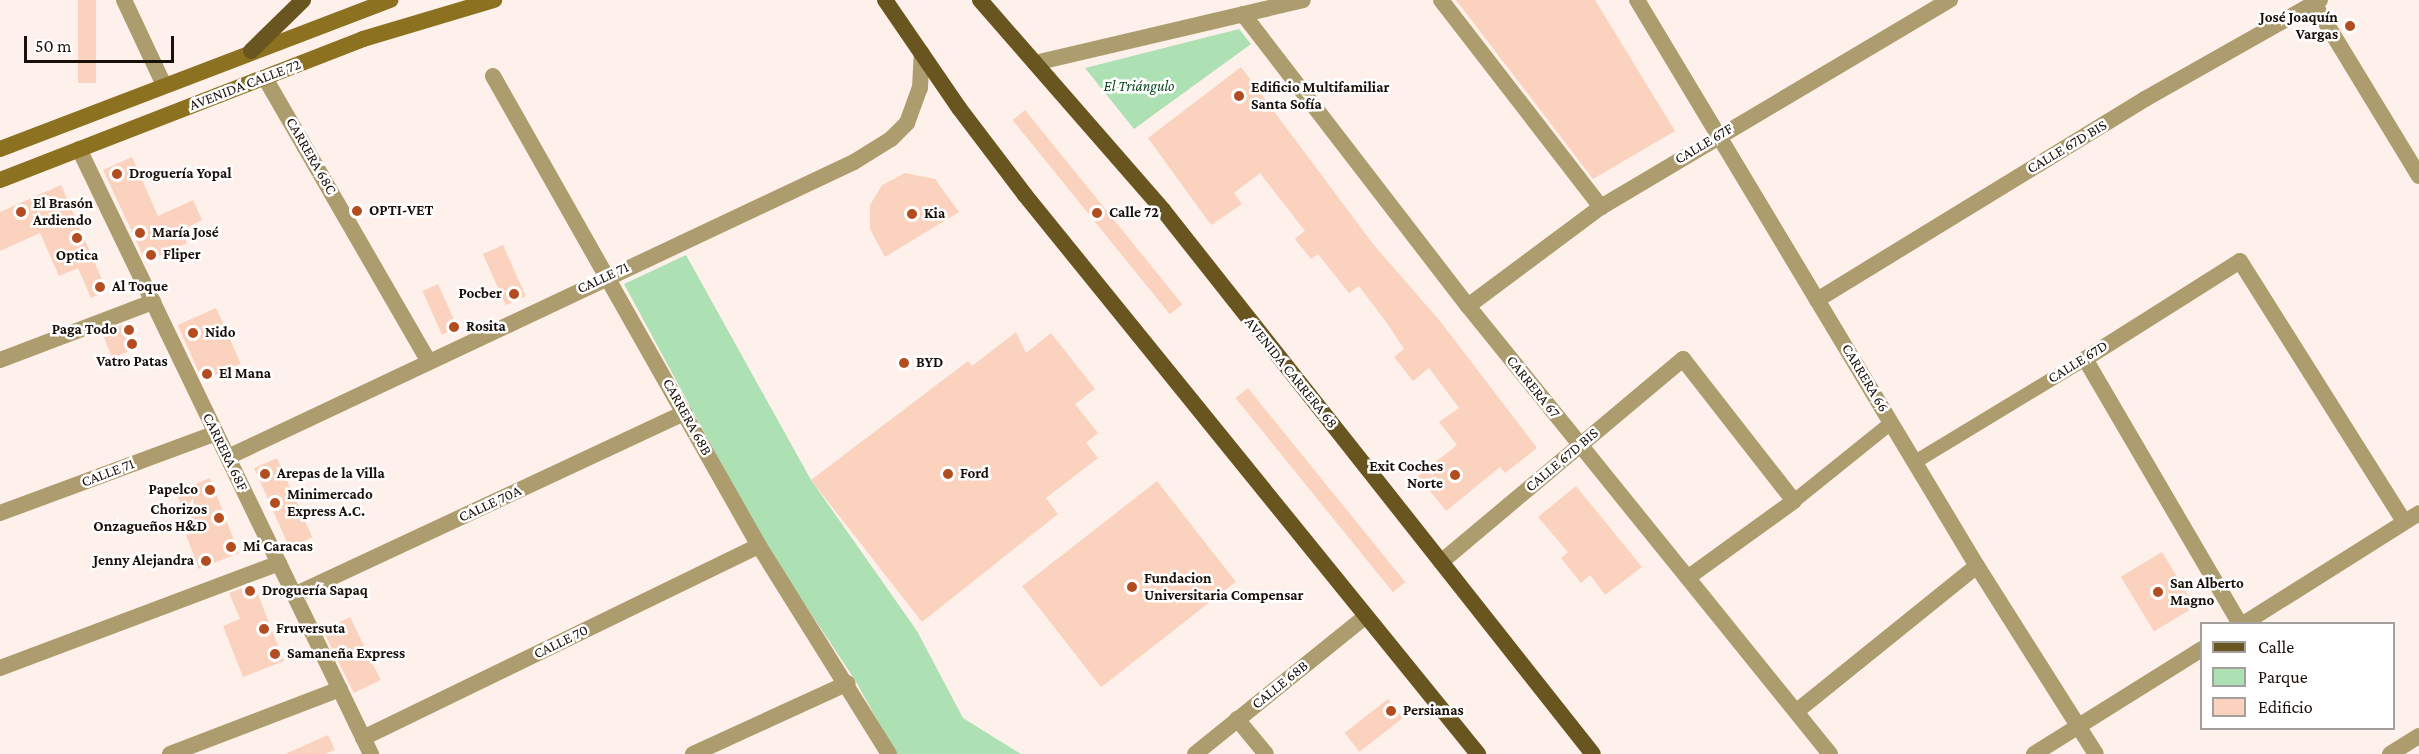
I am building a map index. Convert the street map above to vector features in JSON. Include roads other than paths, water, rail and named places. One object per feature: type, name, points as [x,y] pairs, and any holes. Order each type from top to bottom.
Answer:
[{"type":"main road","points":[[251,51],[303,0]]},
{"type":"main road","name":"AVENIDA CALLE 72","points":[[0,149],[251,51],[391,0]]},
{"type":"main road","name":"AVENIDA CALLE 72","points":[[0,180],[412,22],[494,0]]},
{"type":"main road","points":[[885,0],[1026,195],[1478,754]]},
{"type":"main road","name":"AVENIDA CARRERA 68","points":[[980,0],[1163,210],[1593,754]]},
{"type":"street","points":[[124,0],[164,85]]},
{"type":"street","points":[[1035,63],[1303,0]]},
{"type":"street","points":[[1441,0],[1601,207]]},
{"type":"street","name":"CARRERA 66","points":[[1637,0],[1977,566],[2096,754]]},
{"type":"street","name":"CALLE 67F","points":[[1468,306],[1601,207],[1718,135],[1950,0]]},
{"type":"street","points":[[2316,1],[2419,176]]},
{"type":"street","name":"CALLE 67D BIS","points":[[1817,300],[2145,99],[2316,1]]},
{"type":"street","name":"CARRERA 67","points":[[1243,14],[1468,306],[1690,576],[1830,754]]},
{"type":"street","name":"CALLE 71","points":[[228,457],[428,360],[854,162],[891,140],[907,123],[917,103],[922,53]]},
{"type":"street","name":"CARRERA 68B","points":[[493,76],[759,546],[848,684],[889,754]]},
{"type":"street","name":"CARRERA 68C","points":[[265,78],[428,360]]},
{"type":"street","name":"CARRERA 68F","points":[[79,149],[371,754]]},
{"type":"street","name":"CALLE 67D","points":[[1915,462],[2085,359],[2240,261],[2404,521]]},
{"type":"street","points":[[0,360],[153,302]]},
{"type":"street","name":"CALLE 67D BIS","points":[[1441,562],[1683,359],[1794,501]]},
{"type":"street","points":[[2085,359],[2240,622]]},
{"type":"street","name":"CALLE 70A","points":[[294,595],[685,413]]},
{"type":"street","points":[[1690,576],[1794,501],[1891,423]]},
{"type":"street","name":"CALLE 71","points":[[0,513],[216,433]]},
{"type":"street","points":[[2244,622],[2419,513]]},
{"type":"street","name":"CALLE 70","points":[[363,738],[759,546]]},
{"type":"street","points":[[0,668],[279,563]]},
{"type":"street","points":[[1797,711],[1977,566]]},
{"type":"street","name":"CALLE 68B","points":[[1196,754],[1365,617]]},
{"type":"street","points":[[2034,754],[2078,724],[2200,650]]},
{"type":"street","points":[[693,754],[848,684]]},
{"type":"street","points":[[170,754],[340,689]]},
{"type":"street","points":[[1237,719],[1266,754]]},
{"type":"street","points":[[2390,754],[2419,736]]},
{"type":"place","name":"José Joaquín Vargas","points":[[2350,26]]},
{"type":"place","name":"Edificio Multifamiliar Santa Sofía","points":[[1239,96]]},
{"type":"place","name":"Droguería Yopal","points":[[117,174]]},
{"type":"place","name":"OPTI-VET","points":[[357,211]]},
{"type":"place","name":"El Brasón Ardiendo","points":[[21,212]]},
{"type":"place","name":"Calle 72","points":[[1097,213]]},
{"type":"place","name":"Kia","points":[[912,214]]},
{"type":"place","name":"María José","points":[[140,233]]},
{"type":"place","name":"Optica","points":[[77,238]]},
{"type":"place","name":"Fliper","points":[[151,255]]},
{"type":"place","name":"Al Toque","points":[[100,287]]},
{"type":"place","name":"Pocber","points":[[514,294]]},
{"type":"place","name":"Rosita","points":[[454,327]]},
{"type":"place","name":"Paga Todo","points":[[129,330]]},
{"type":"place","name":"Nido","points":[[193,333]]},
{"type":"place","name":"Vatro Patas","points":[[132,344]]},
{"type":"place","name":"BYD","points":[[904,363]]},
{"type":"place","name":"El Mana","points":[[207,374]]},
{"type":"place","name":"Arepas de la Villa","points":[[265,474]]},
{"type":"place","name":"Ford","points":[[948,474]]},
{"type":"place","name":"Exit Coches Norte","points":[[1455,475]]},
{"type":"place","name":"Papelco","points":[[210,490]]},
{"type":"place","name":"Minimercado Express A.C.","points":[[275,503]]},
{"type":"place","name":"Chorizos Onzagueños H&D","points":[[219,518]]},
{"type":"place","name":"Mi Caracas","points":[[231,547]]},
{"type":"place","name":"Jenny Alejandra","points":[[206,561]]},
{"type":"place","name":"Fundacion Universitaria Compensar","points":[[1132,587]]},
{"type":"place","name":"Droguería Sapaq","points":[[250,591]]},
{"type":"place","name":"San Alberto Magno","points":[[2158,592]]},
{"type":"place","name":"Fruversuta","points":[[264,629]]},
{"type":"place","name":"Samaneña Express","points":[[275,654]]},
{"type":"place","name":"Persianas","points":[[1391,711]]},
{"type":"park label","name":"El Triángulo","points":[[1139,87]]}]
